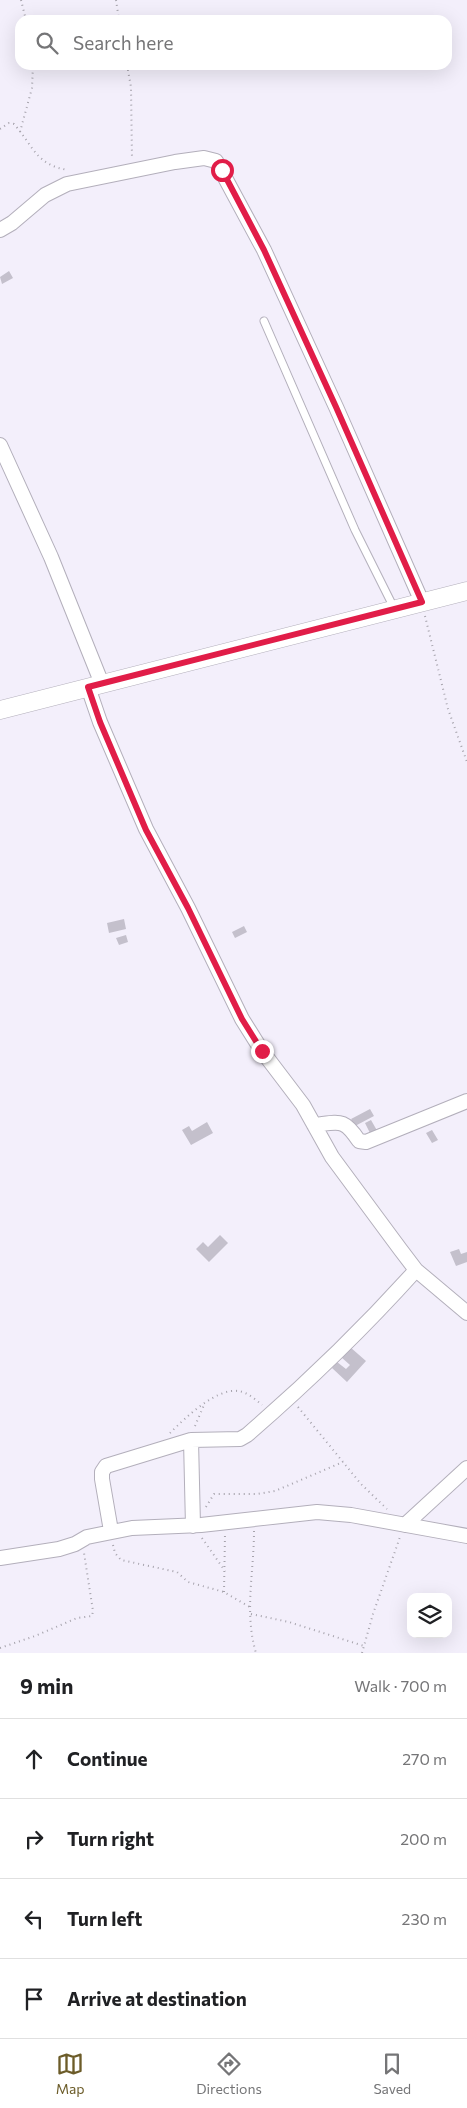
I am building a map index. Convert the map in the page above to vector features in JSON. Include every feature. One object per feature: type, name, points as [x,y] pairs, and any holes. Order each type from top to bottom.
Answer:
[{"type":"street","points":[[0,230],[12,223],[45,195],[67,184],[204,158],[216,161],[275,274],[422,602]]},
{"type":"street","points":[[0,445],[52,557],[95,685],[100,722],[146,830],[188,908],[242,1019],[262,1051],[303,1105],[332,1157],[416,1270],[467,1313]]},
{"type":"street","points":[[0,710],[394,608],[467,591]]},
{"type":"street","points":[[314,1125],[345,1124],[352,1128],[359,1141],[366,1142],[467,1101]]},
{"type":"street","points":[[111,1532],[102,1472],[106,1466],[191,1440],[240,1439],[247,1435],[290,1398],[385,1305],[416,1270]]},
{"type":"street","points":[[191,1440],[197,1525]]},
{"type":"street","points":[[406,1523],[467,1468]]},
{"type":"street","points":[[0,1558],[59,1549],[82,1540],[132,1528],[225,1523],[286,1514],[336,1512],[406,1523],[467,1536]]},
{"type":"lane","points":[[264,322],[355,530],[394,608]]},
{"type":"path","points":[[21,0],[25,15]]},
{"type":"path","points":[[116,0],[118,15]]},
{"type":"path","points":[[20,132],[30,95],[32,70]]},
{"type":"path","points":[[129,70],[131,87],[133,171]]},
{"type":"path","points":[[0,128],[12,123],[42,161],[49,165],[82,173],[90,180]]},
{"type":"path","points":[[422,602],[448,709],[467,762]]},
{"type":"path","points":[[154,1452],[166,1436],[188,1415],[230,1391],[240,1391],[248,1394],[271,1413]]},
{"type":"path","points":[[290,1398],[343,1462],[388,1510],[406,1523],[373,1614],[362,1653]]},
{"type":"path","points":[[191,1440],[193,1430],[205,1404]]},
{"type":"path","points":[[225,1570],[204,1543],[197,1525],[214,1494],[257,1494],[275,1491],[343,1462]]},
{"type":"path","points":[[254,1520],[250,1614],[252,1638],[256,1653]]},
{"type":"path","points":[[224,1592],[225,1523]]},
{"type":"path","points":[[111,1532],[115,1553],[121,1560],[177,1572],[188,1582],[224,1592],[250,1607]]},
{"type":"path","points":[[0,1648],[35,1636],[77,1618],[92,1616],[93,1611],[82,1540]]},
{"type":"path","points":[[250,1614],[289,1622],[364,1646]]},
{"type":"building","points":[[9,271],[13,278],[2,284],[0,277]]},
{"type":"building","points":[[124,919],[126,929],[109,933],[107,923]]},
{"type":"building","points":[[244,926],[247,932],[235,938],[232,932]]},
{"type":"building","points":[[126,935],[128,942],[119,945],[116,938]]},
{"type":"building","points":[[370,1109],[374,1116],[355,1126],[351,1119]]},
{"type":"building","points":[[371,1120],[379,1134],[372,1137],[365,1123]]},
{"type":"building","points":[[207,1122],[213,1133],[191,1145],[182,1130],[189,1126],[192,1131]]},
{"type":"building","points":[[432,1130],[438,1140],[432,1143],[426,1133]]},
{"type":"building","points":[[220,1235],[228,1243],[209,1262],[196,1249],[203,1242],[208,1247]]},
{"type":"building","points":[[459,1249],[461,1254],[467,1252],[467,1262],[456,1266],[450,1252]]},
{"type":"building","points":[[350,1347],[366,1361],[347,1382],[332,1368],[337,1362],[346,1369],[350,1365],[341,1357]]},
{"type":"route","points":[[222,170],[264,250],[422,602],[88,687],[100,722],[146,830],[208,947],[242,1019],[262,1051]]}]
